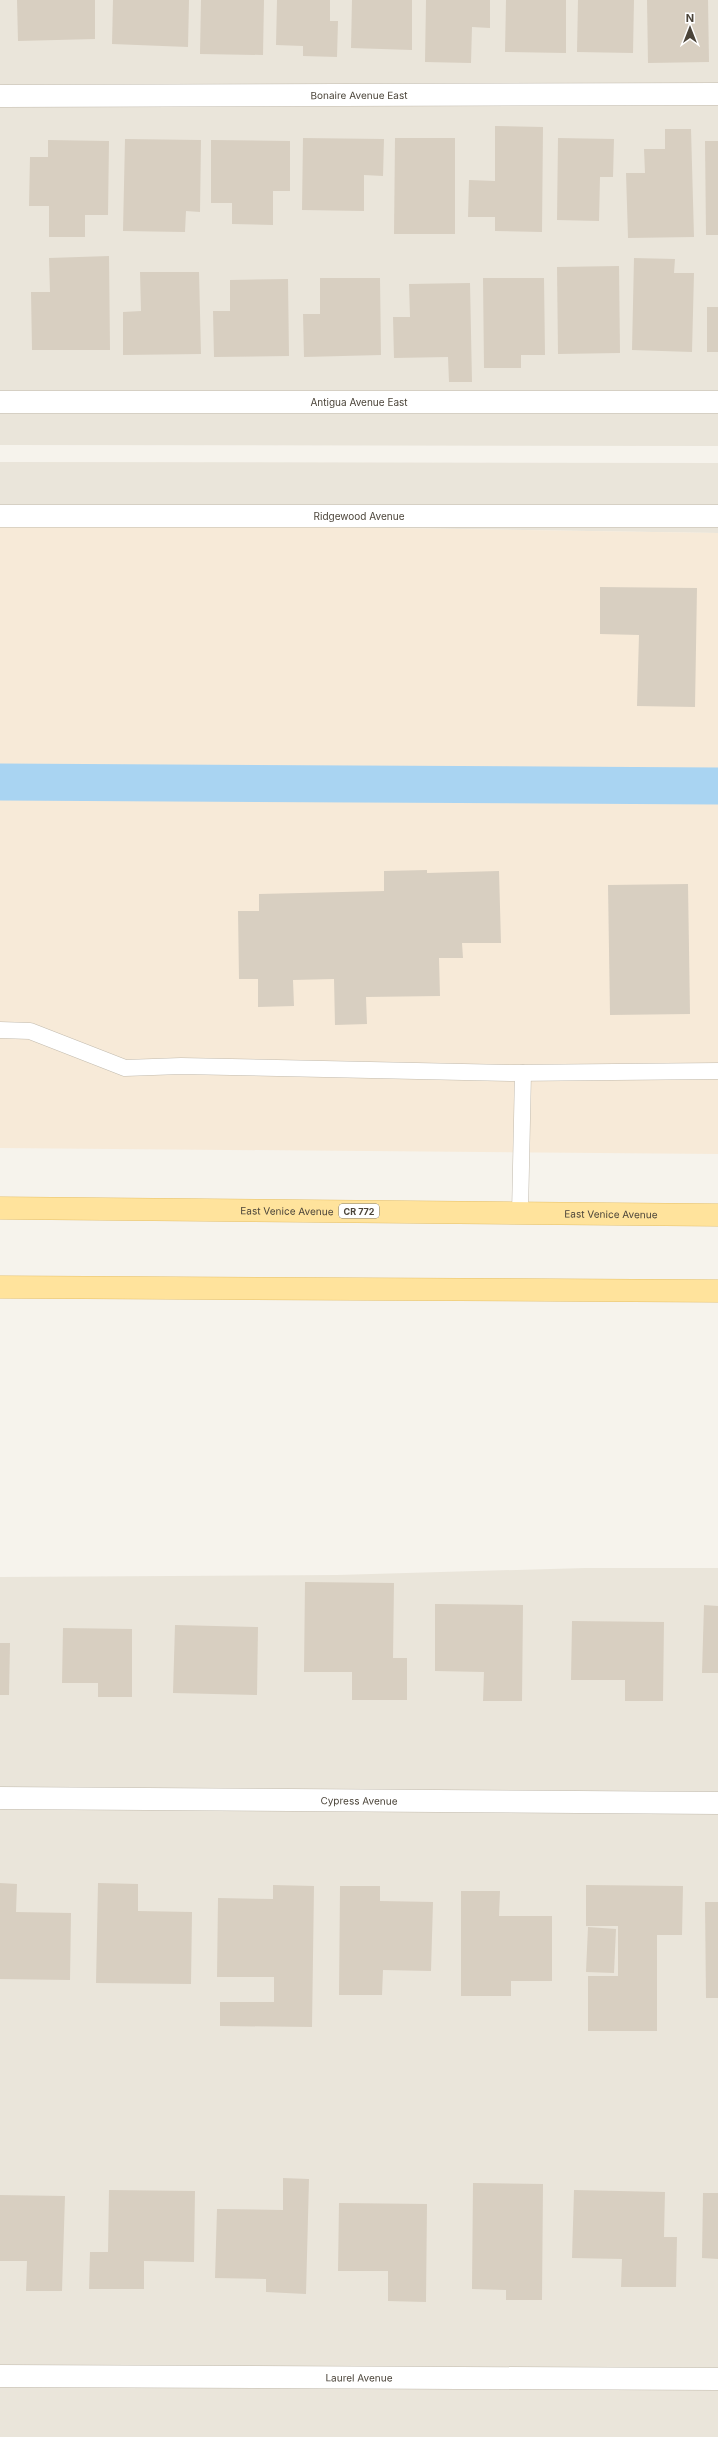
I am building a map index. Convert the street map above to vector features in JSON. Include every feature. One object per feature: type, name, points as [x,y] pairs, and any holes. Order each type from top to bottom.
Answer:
[{"type":"main road","name":"East Venice Avenue","points":[[0,1208],[718,1215]]},
{"type":"main road","points":[[0,1287],[718,1291]]},
{"type":"street","name":"Bonaire Avenue East","points":[[0,96],[718,94]]},
{"type":"street","name":"Antigua Avenue East","points":[[0,402],[718,402]]},
{"type":"street","name":"Ridgewood Avenue","points":[[0,516],[718,516]]},
{"type":"street","name":"Cypress Avenue","points":[[0,1798],[718,1803]]},
{"type":"street","name":"Laurel Avenue","points":[[0,2376],[718,2379]]},
{"type":"lane","points":[[0,1030],[30,1031],[125,1068],[181,1066],[523,1073],[718,1071]]},
{"type":"lane","points":[[520,1213],[523,1073]]},
{"type":"shaded area","points":[[0,0],[718,0],[718,446],[0,445]]},
{"type":"shaded area","points":[[0,462],[718,463],[718,533],[0,522]]},
{"type":"shaded area","points":[[0,522],[718,533],[718,1154],[0,1148]]},
{"type":"shaded area","points":[[585,1568],[718,1568],[718,2437],[0,2437],[0,1577],[337,1575]]},
{"type":"building","points":[[17,0],[95,0],[95,39],[18,41]]},
{"type":"building","points":[[113,0],[189,0],[188,47],[112,44]]},
{"type":"building","points":[[201,0],[264,0],[263,55],[200,54]]},
{"type":"building","points":[[277,0],[330,0],[330,21],[338,21],[337,57],[303,56],[303,46],[276,45]]},
{"type":"building","points":[[352,0],[412,0],[412,50],[351,48]]},
{"type":"building","points":[[426,0],[490,0],[490,28],[472,27],[471,63],[425,62]]},
{"type":"building","points":[[506,0],[566,0],[566,53],[505,52]]},
{"type":"building","points":[[578,0],[634,0],[633,53],[577,52]]},
{"type":"building","points":[[647,0],[708,0],[709,62],[648,63]]},
{"type":"building","points":[[495,126],[543,127],[542,232],[495,231],[495,217],[468,217],[469,180],[495,181]]},
{"type":"building","points":[[665,129],[691,129],[694,237],[628,238],[626,173],[645,173],[644,149],[665,149]]},
{"type":"building","points":[[303,138],[384,139],[383,176],[364,175],[364,211],[302,210]]},
{"type":"building","points":[[395,138],[455,138],[455,234],[394,234]]},
{"type":"building","points":[[558,138],[614,139],[613,177],[600,177],[599,221],[557,220]]},
{"type":"building","points":[[125,139],[201,140],[200,212],[186,211],[185,232],[123,231]]},
{"type":"building","points":[[48,140],[109,141],[108,215],[85,215],[85,237],[49,237],[49,206],[29,206],[30,157],[48,157]]},
{"type":"building","points":[[211,140],[290,141],[290,191],[273,191],[273,225],[232,224],[232,203],[211,203]]},
{"type":"building","points":[[705,141],[718,141],[718,235],[706,235]]},
{"type":"building","points":[[109,256],[110,350],[32,350],[31,292],[50,292],[49,258]]},
{"type":"building","points":[[634,258],[675,259],[674,273],[694,273],[692,352],[632,350]]},
{"type":"building","points":[[619,266],[620,353],[558,354],[557,267]]},
{"type":"building","points":[[140,272],[199,272],[201,354],[123,355],[123,312],[141,311]]},
{"type":"building","points":[[320,278],[380,278],[381,355],[304,357],[303,314],[320,314]]},
{"type":"building","points":[[483,278],[544,278],[545,355],[521,355],[521,368],[484,368]]},
{"type":"building","points":[[288,279],[289,356],[214,357],[213,311],[230,311],[230,280]]},
{"type":"building","points":[[470,283],[472,382],[449,382],[448,357],[394,358],[393,317],[410,317],[409,284]]},
{"type":"building","points":[[707,307],[718,307],[718,352],[707,352]]},
{"type":"building","points":[[600,587],[697,588],[695,707],[637,706],[639,635],[600,634]]},
{"type":"building","points":[[427,870],[427,873],[499,871],[501,943],[462,943],[463,958],[439,958],[440,996],[366,997],[367,1024],[335,1025],[334,979],[293,980],[294,1006],[258,1007],[258,979],[239,979],[238,911],[259,911],[259,894],[384,891],[384,871]]},
{"type":"building","points":[[688,884],[690,1014],[610,1015],[608,885]]},
{"type":"building","points":[[305,1582],[394,1583],[393,1658],[407,1658],[407,1700],[352,1700],[352,1672],[304,1672]]},
{"type":"building","points":[[435,1604],[523,1605],[522,1701],[483,1701],[484,1672],[435,1671]]},
{"type":"building","points":[[704,1605],[718,1606],[718,1673],[702,1673]]},
{"type":"building","points":[[572,1621],[664,1622],[663,1701],[625,1701],[625,1680],[571,1680]]},
{"type":"building","points":[[175,1625],[258,1627],[257,1695],[173,1693]]},
{"type":"building","points":[[63,1628],[132,1629],[132,1697],[98,1697],[98,1683],[62,1683]]},
{"type":"building","points":[[0,1643],[10,1643],[9,1695],[0,1695]]},
{"type":"building","points":[[0,1883],[17,1884],[16,1912],[71,1913],[70,1980],[0,1979]]},
{"type":"building","points":[[98,1883],[138,1884],[138,1911],[192,1912],[191,1984],[96,1983]]},
{"type":"building","points":[[273,1885],[314,1886],[312,2027],[220,2026],[220,2002],[274,2002],[274,1977],[217,1977],[218,1898],[273,1899]]},
{"type":"building","points":[[586,1885],[683,1886],[682,1935],[657,1935],[657,2031],[588,2031],[588,1976],[618,1976],[618,1926],[586,1926]]},
{"type":"building","points":[[340,1886],[380,1886],[380,1901],[433,1902],[431,1971],[383,1970],[382,1995],[339,1995]]},
{"type":"building","points":[[461,1891],[500,1891],[499,1916],[552,1916],[552,1981],[511,1981],[511,1996],[461,1996]]},
{"type":"building","points":[[705,1902],[718,1902],[718,1998],[706,1998]]},
{"type":"building","points":[[588,1927],[616,1929],[614,1973],[586,1972]]},
{"type":"building","points":[[283,2178],[309,2179],[306,2294],[266,2292],[266,2279],[215,2278],[217,2209],[283,2210]]},
{"type":"building","points":[[473,2183],[543,2184],[542,2300],[506,2300],[506,2290],[472,2289]]},
{"type":"building","points":[[109,2190],[195,2191],[194,2262],[144,2261],[144,2289],[89,2289],[90,2252],[108,2252]]},
{"type":"building","points":[[574,2190],[665,2192],[664,2237],[677,2237],[676,2287],[621,2287],[622,2259],[572,2258]]},
{"type":"building","points":[[703,2193],[718,2193],[718,2259],[702,2258]]},
{"type":"building","points":[[0,2195],[65,2196],[62,2291],[26,2291],[27,2261],[0,2261]]},
{"type":"building","points":[[339,2203],[427,2204],[426,2302],[388,2301],[388,2271],[338,2271]]},
{"type":"waterway","points":[[0,782],[718,786]]}]
